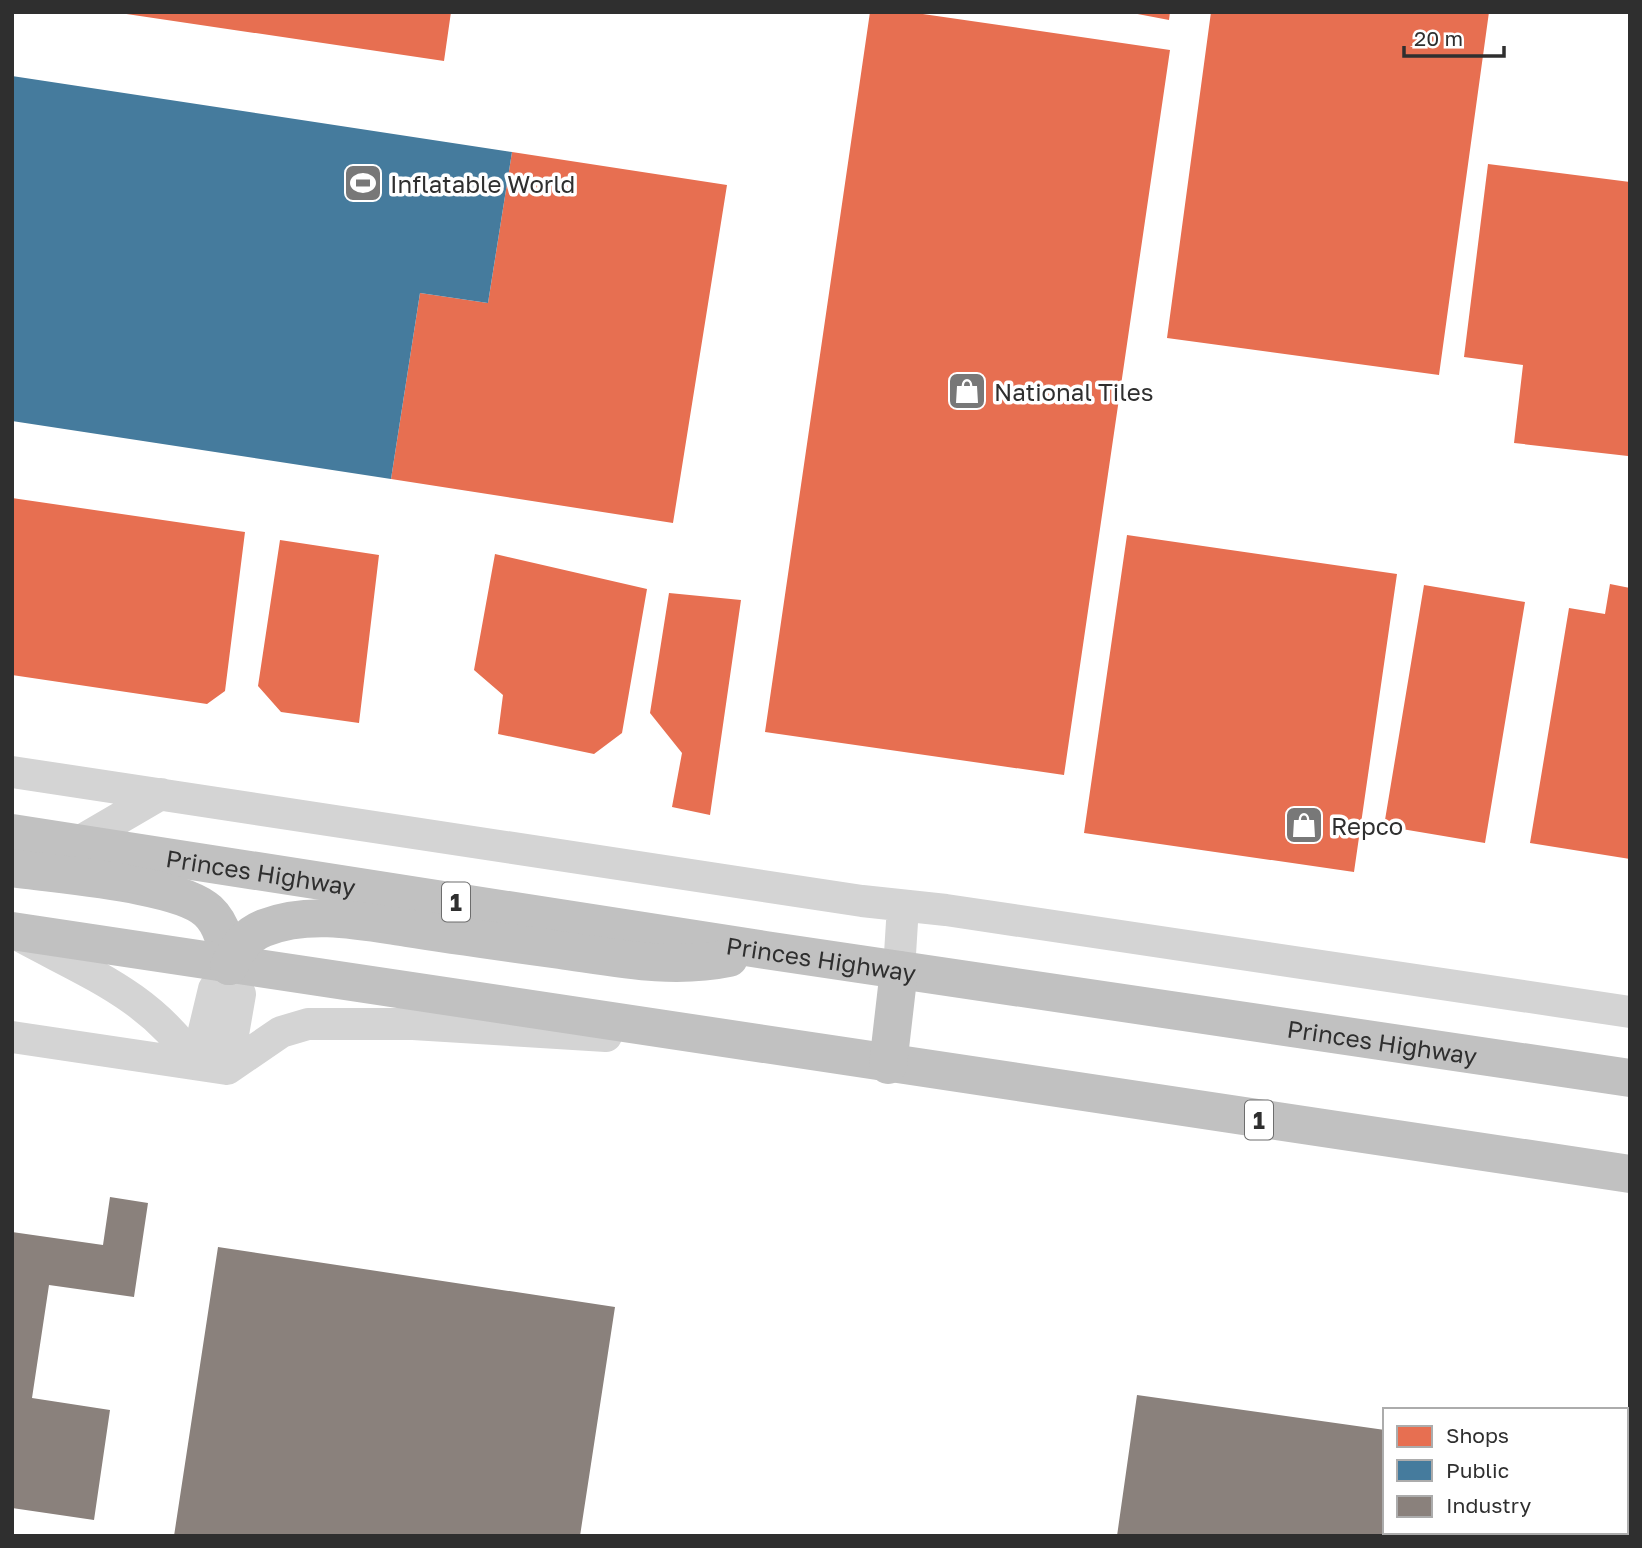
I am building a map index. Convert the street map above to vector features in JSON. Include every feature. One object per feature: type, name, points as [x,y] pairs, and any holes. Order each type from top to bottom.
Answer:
[{"type":"highway","name":"Princes Highway","points":[[12,833],[765,950],[1630,1078]]},
{"type":"highway","points":[[12,868],[153,890],[194,902],[210,912],[216,922],[225,943],[229,966]]},
{"type":"highway","points":[[229,966],[242,943],[256,932],[279,924],[315,919],[363,921],[642,962],[692,963],[765,950]]},
{"type":"highway","name":"1","points":[[12,932],[1630,1174]]},
{"type":"highway","points":[[888,1065],[900,970]]},
{"type":"street","points":[[12,772],[1630,1012]]},
{"type":"street","points":[[77,843],[161,794]]},
{"type":"street","points":[[900,970],[903,906]]},
{"type":"street","points":[[12,932],[141,1004],[173,1032],[196,1064]]},
{"type":"street","points":[[196,1064],[214,989],[229,966]]},
{"type":"street","points":[[227,1069],[240,994],[229,966]]},
{"type":"street","points":[[12,1037],[227,1069],[281,1032],[299,1026],[324,1023],[413,1024],[762,1046]]},
{"type":"building: Shops","points":[[113,12],[451,12],[444,61]]},
{"type":"building: Shops","name":"National Tiles","points":[[870,12],[909,12],[1170,50],[1064,775],[765,732]]},
{"type":"building: Shops","points":[[1127,12],[1170,12],[1169,20]]},
{"type":"building: Shops","points":[[1211,12],[1489,12],[1439,375],[1167,338]]},
{"type":"building: Shops","points":[[512,152],[727,185],[673,523],[391,479],[420,293],[488,303]]},
{"type":"building: Shops","points":[[1488,164],[1630,182],[1628,456],[1514,443],[1523,365],[1464,357]]},
{"type":"building: Shops","points":[[12,498],[245,532],[225,691],[207,704],[12,675]]},
{"type":"building: Shops","points":[[1127,535],[1397,574],[1354,872],[1084,833]]},
{"type":"building: Shops","points":[[280,540],[379,555],[359,723],[281,712],[258,686]]},
{"type":"building: Shops","points":[[495,554],[647,589],[622,733],[594,754],[498,734],[503,695],[474,670]]},
{"type":"building: Shops","points":[[1610,584],[1630,588],[1630,859],[1530,843],[1569,608],[1605,614]]},
{"type":"building: Shops","points":[[1424,585],[1525,602],[1485,843],[1384,826]]},
{"type":"building: Shops","points":[[669,593],[741,600],[710,815],[672,807],[682,753],[650,713]]},
{"type":"building: Public","points":[[12,76],[512,152],[488,303],[420,293],[391,479],[12,421]]},
{"type":"building: Industry","points":[[110,1197],[148,1203],[134,1297],[49,1285],[32,1398],[110,1410],[94,1520],[12,1508],[12,1232],[103,1245]]},
{"type":"building: Industry","points":[[218,1247],[615,1307],[580,1536],[174,1536]]},
{"type":"building: Industry","points":[[1137,1395],[1383,1430],[1383,1534],[1523,1534],[1523,1536],[1117,1536]]},
{"type":"place","name":"Inflatable World","points":[[363,183]]},
{"type":"place","name":"National Tiles","points":[[967,391]]},
{"type":"place","name":"Repco","points":[[1304,825]]}]
